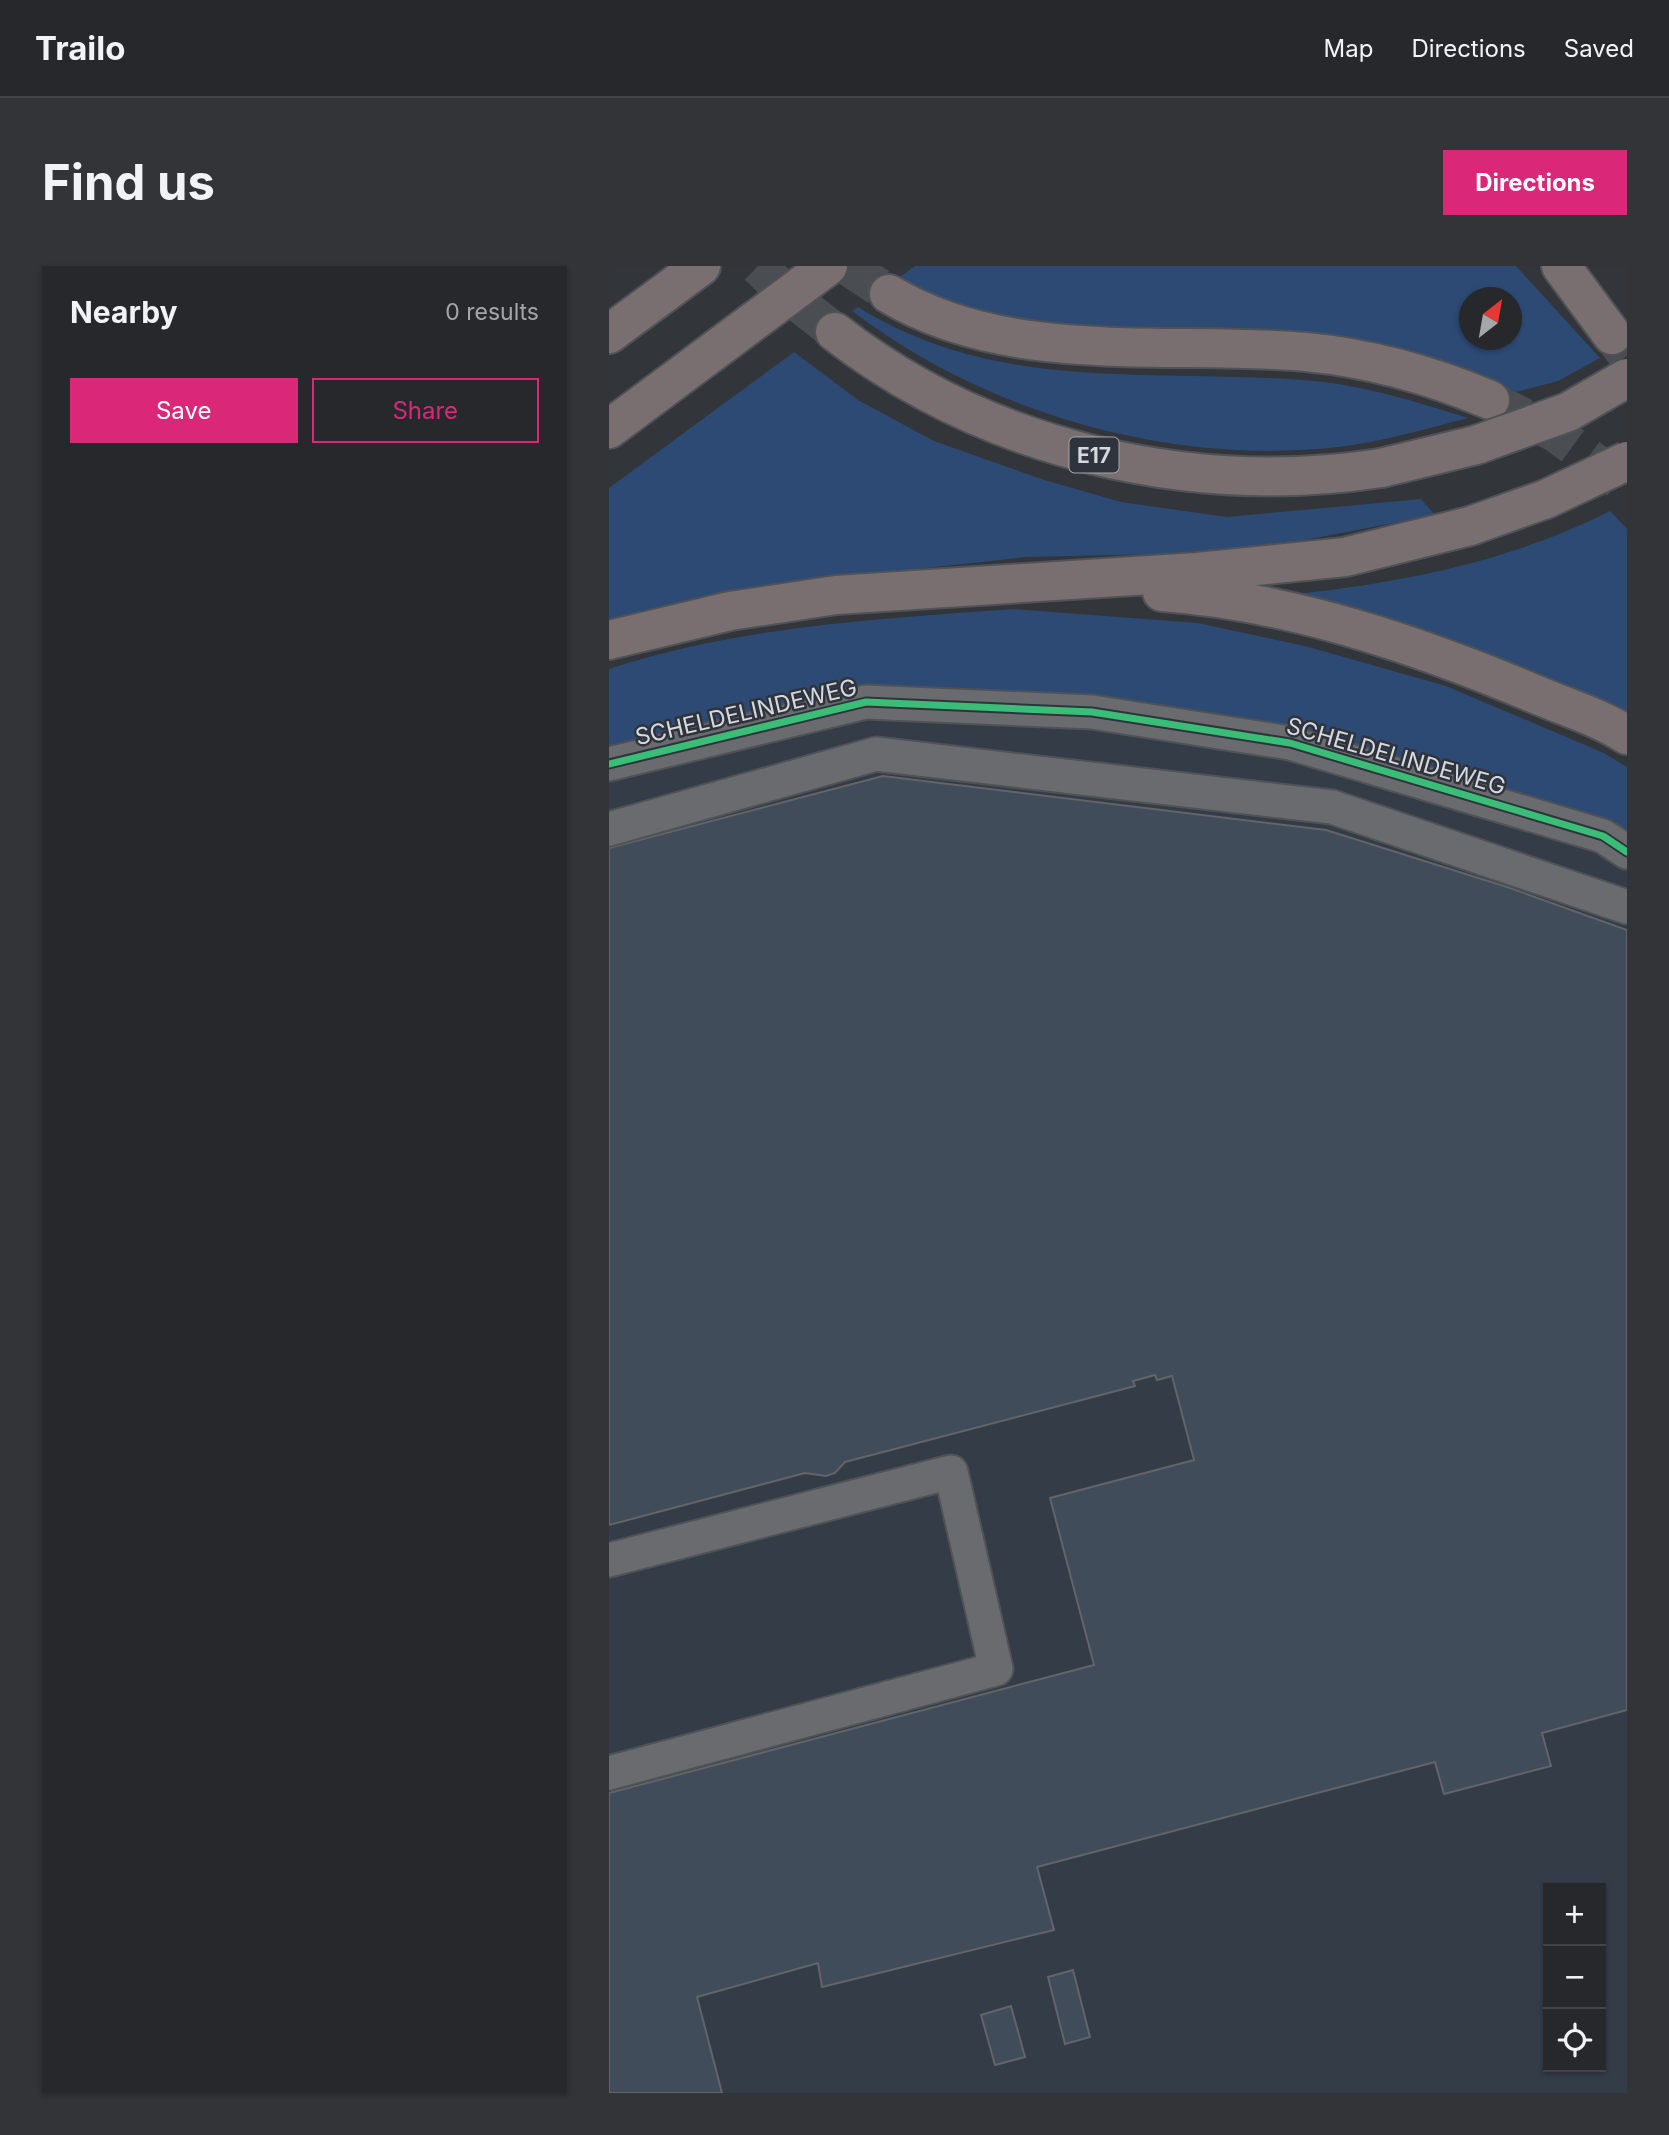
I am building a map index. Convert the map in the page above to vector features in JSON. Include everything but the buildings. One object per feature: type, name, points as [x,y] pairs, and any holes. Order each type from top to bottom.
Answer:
[{"type":"highway","points":[[612,332],[701,266]]},
{"type":"highway","points":[[609,429],[828,266]]},
{"type":"highway","points":[[1561,266],[1612,335]]},
{"type":"highway","points":[[889,294],[906,304],[970,327],[1065,344],[1304,352],[1409,370],[1490,400]]},
{"type":"highway","name":"E17","points":[[835,332],[926,391],[1004,427],[1085,453],[1168,470],[1253,478],[1339,475],[1381,468],[1476,445],[1568,412],[1627,378]]},
{"type":"highway","points":[[609,640],[730,611],[823,597],[1014,581],[1197,572],[1345,557],[1470,526],[1546,499],[1627,461]]},
{"type":"highway","points":[[1014,581],[1202,595],[1312,619],[1455,660],[1627,735]]},
{"type":"street","name":"SCHELDELINDEWEG","points":[[609,764],[866,702],[1092,712],[1290,743],[1603,836],[1627,852]]},
{"type":"street","points":[[609,829],[876,754],[1332,807],[1627,907]]},
{"type":"street","points":[[609,1560],[951,1472],[996,1669],[609,1773]]},
{"type":"shaded area","points":[[915,266],[1516,266],[1600,358],[1558,381],[1516,392],[1466,370],[1032,323],[962,307],[928,295],[897,279]]},
{"type":"shaded area","points":[[858,307],[910,334],[964,353],[1019,365],[1075,372],[1324,382],[1387,394],[1468,418],[1387,439],[1338,447],[1274,451],[1210,448],[1146,439],[1082,424],[1020,404],[961,378],[904,347],[852,311]]},
{"type":"shaded area","points":[[794,352],[858,400],[934,441],[1041,479],[1121,502],[1227,517],[1421,499],[1435,515],[1279,545],[1158,554],[1026,557],[827,579],[609,623],[609,488]]},
{"type":"shaded area","points":[[1610,511],[1627,529],[1627,714],[1285,595],[1369,584],[1452,568],[1533,544]]},
{"type":"shaded area","points":[[1014,609],[1198,623],[1305,646],[1446,686],[1604,753],[1627,767],[1627,834],[1293,728],[865,687],[609,749],[609,669],[658,654],[758,634],[860,621]]},
{"type":"shaded area","points":[[865,687],[1093,698],[1627,834],[1627,2093],[609,2093],[609,749]]},
{"type":"tunnel","points":[[758,266],[787,294],[835,332]]},
{"type":"tunnel","points":[[847,266],[889,294]]},
{"type":"tunnel","points":[[1612,335],[1627,356]]},
{"type":"tunnel","points":[[1490,400],[1555,433],[1627,486]]},
{"type":"cycle path","points":[[609,764],[866,702],[1092,712],[1290,743],[1603,836],[1627,852]]}]
